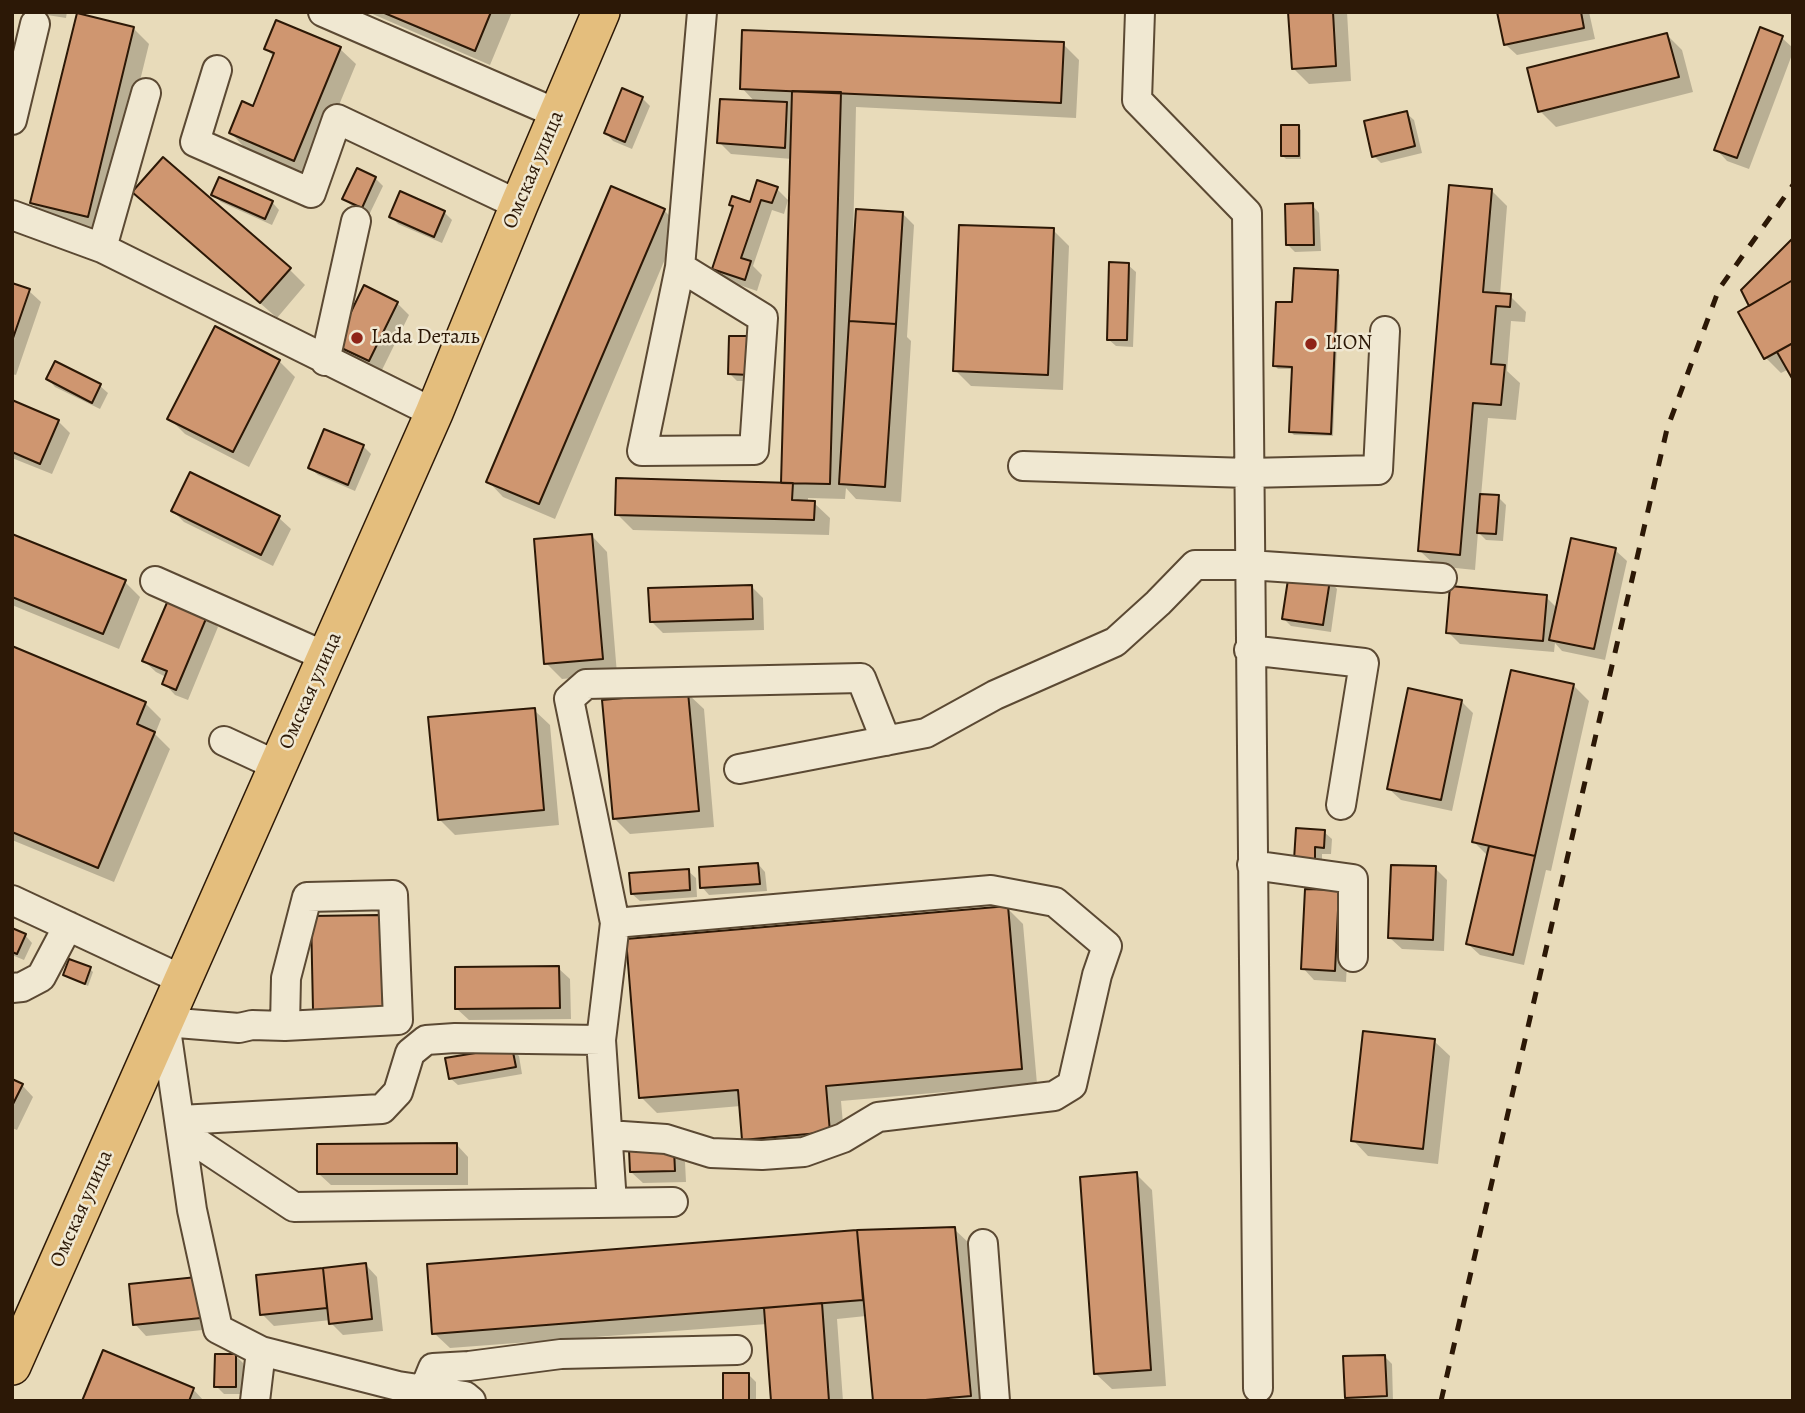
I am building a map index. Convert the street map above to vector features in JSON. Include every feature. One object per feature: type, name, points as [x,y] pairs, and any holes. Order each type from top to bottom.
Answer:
[{"type":"main road","name":"Омская улица","points":[[13,1362],[434,413],[601,12]]},
{"type":"lane","points":[[323,12],[558,114]]},
{"type":"lane","points":[[680,267],[763,318],[754,450],[642,450],[680,267],[702,12]]},
{"type":"lane","points":[[1140,12],[1137,100],[1247,213],[1251,865],[1258,1388]]},
{"type":"lane","points":[[12,120],[34,24]]},
{"type":"lane","points":[[217,70],[195,142],[311,193],[337,119],[519,205]]},
{"type":"lane","points":[[102,248],[146,93]]},
{"type":"lane","points":[[12,215],[102,248],[434,413]]},
{"type":"lane","points":[[326,360],[356,221]]},
{"type":"lane","points":[[1023,466],[1248,473],[1378,470],[1385,331]]},
{"type":"lane","points":[[739,769],[926,733],[995,695],[1115,642],[1195,565],[1249,565],[1442,578]]},
{"type":"lane","points":[[155,581],[327,657]]},
{"type":"lane","points":[[1250,650],[1364,663],[1341,805]]},
{"type":"lane","points":[[612,1203],[601,1040],[615,923],[569,699],[586,684],[861,678],[886,741]]},
{"type":"lane","points":[[224,741],[278,766]]},
{"type":"lane","points":[[1251,865],[1353,879],[1353,957]]},
{"type":"lane","points":[[608,1135],[666,1139],[710,1153],[762,1155],[804,1152],[843,1138],[878,1117],[1054,1096],[1072,1085],[1097,975],[1107,946],[1055,902],[991,890],[615,923]]},
{"type":"lane","points":[[285,1026],[286,978],[307,897],[393,895],[398,1020],[285,1026],[252,1025],[239,1028],[165,1022],[192,1210],[218,1329],[261,1351],[398,1386],[465,1396],[471,1401]]},
{"type":"lane","points":[[12,900],[183,980]]},
{"type":"lane","points":[[12,988],[41,977],[68,926]]},
{"type":"lane","points":[[180,1126],[382,1109],[398,1093],[410,1053],[426,1040],[601,1040]]},
{"type":"lane","points":[[180,1126],[293,1207],[673,1202]]},
{"type":"lane","points":[[983,1244],[995,1401]]},
{"type":"lane","points":[[424,1390],[433,1368],[561,1354],[737,1350]]},
{"type":"lane","points":[[255,1401],[261,1351]]},
{"type":"building","points":[[382,12],[491,12],[475,51]]},
{"type":"building","points":[[1288,12],[1333,12],[1336,66],[1292,69]]},
{"type":"building","points":[[1497,12],[1581,12],[1584,28],[1504,45]]},
{"type":"building","points":[[77,13],[134,27],[88,217],[30,203]]},
{"type":"building","points":[[276,20],[341,47],[294,161],[229,133],[242,101],[253,106],[274,53],[264,49]]},
{"type":"building","points":[[1760,27],[1783,36],[1737,158],[1714,150]]},
{"type":"building","points":[[742,30],[1064,42],[1061,103],[740,89]]},
{"type":"building","points":[[1667,33],[1679,77],[1538,112],[1527,68]]},
{"type":"building","points":[[622,88],[643,97],[625,142],[604,133]]},
{"type":"building","points":[[792,91],[841,92],[830,484],[781,483]]},
{"type":"building","points":[[720,99],[787,102],[785,148],[717,143]]},
{"type":"building","points":[[1407,111],[1415,146],[1372,157],[1364,121]]},
{"type":"building","points":[[1281,125],[1299,125],[1299,156],[1281,156]]},
{"type":"building","points":[[163,157],[291,268],[260,303],[132,192]]},
{"type":"building","points":[[357,168],[376,177],[362,208],[342,199]]},
{"type":"building","points":[[219,177],[273,201],[265,219],[211,195]]},
{"type":"building","points":[[757,180],[778,187],[772,203],[761,200],[741,258],[751,261],[745,280],[712,269],[733,206],[729,205],[732,196],[750,202]]},
{"type":"building","points":[[1449,185],[1492,189],[1483,292],[1511,294],[1510,307],[1496,306],[1491,364],[1505,365],[1501,405],[1473,403],[1460,555],[1418,551]]},
{"type":"building","points":[[611,186],[665,209],[539,504],[486,482]]},
{"type":"building","points":[[400,191],[445,211],[434,237],[389,217]]},
{"type":"building","points":[[1313,203],[1314,245],[1286,245],[1285,204]]},
{"type":"building","points":[[856,209],[903,212],[896,324],[849,321]]},
{"type":"building","points":[[959,225],[1054,228],[1048,375],[953,371]]},
{"type":"building","points":[[1793,238],[1793,280],[1749,306],[1741,290]]},
{"type":"building","points":[[1109,262],[1129,263],[1127,340],[1107,340]]},
{"type":"building","points":[[1294,268],[1338,270],[1331,434],[1289,432],[1292,367],[1273,366],[1276,302],[1292,302]]},
{"type":"building","points":[[1793,280],[1793,343],[1764,359],[1738,312]]},
{"type":"building","points":[[12,283],[30,289],[12,341]]},
{"type":"building","points":[[364,285],[398,302],[369,361],[335,345]]},
{"type":"building","points":[[849,321],[896,324],[885,487],[839,484]]},
{"type":"building","points":[[215,326],[280,360],[233,452],[167,419]]},
{"type":"building","points":[[729,336],[751,336],[750,375],[728,374]]},
{"type":"building","points":[[1793,343],[1793,380],[1777,352]]},
{"type":"building","points":[[55,361],[101,384],[92,403],[46,379]]},
{"type":"building","points":[[12,400],[59,420],[40,464],[12,452]]},
{"type":"building","points":[[324,429],[364,445],[348,485],[308,468]]},
{"type":"building","points":[[190,472],[280,516],[261,555],[171,511]]},
{"type":"building","points":[[616,478],[793,483],[792,500],[815,501],[814,520],[615,515]]},
{"type":"building","points":[[1480,494],[1499,495],[1496,534],[1477,533]]},
{"type":"building","points":[[12,534],[126,580],[103,634],[12,597]]},
{"type":"building","points":[[592,534],[603,659],[544,664],[534,539]]},
{"type":"building","points":[[1571,538],[1616,548],[1594,649],[1549,640]]},
{"type":"building","points":[[1289,573],[1330,580],[1323,625],[1282,619]]},
{"type":"building","points":[[752,585],[753,619],[650,622],[648,588]]},
{"type":"building","points":[[1450,586],[1547,595],[1543,641],[1446,633]]},
{"type":"building","points":[[169,598],[208,614],[176,690],[162,684],[167,671],[142,661]]},
{"type":"building","points":[[12,646],[146,702],[137,724],[155,732],[98,868],[12,832]]},
{"type":"building","points":[[1511,670],[1574,684],[1535,856],[1472,842]]},
{"type":"building","points":[[1408,688],[1462,700],[1441,800],[1387,789]]},
{"type":"building","points":[[688,692],[699,811],[613,819],[602,700]]},
{"type":"building","points":[[535,708],[544,810],[438,820],[428,717]]},
{"type":"building","points":[[1296,828],[1325,830],[1324,848],[1315,847],[1315,861],[1294,860]]},
{"type":"building","points":[[1489,846],[1535,856],[1513,955],[1466,944]]},
{"type":"building","points":[[758,863],[760,884],[700,888],[699,867]]},
{"type":"building","points":[[1391,865],[1436,866],[1433,940],[1388,938]]},
{"type":"building","points":[[689,869],[690,890],[631,894],[629,873]]},
{"type":"building","points":[[1305,889],[1339,890],[1335,971],[1301,969]]},
{"type":"building","points":[[1008,906],[1022,1069],[826,1086],[830,1132],[742,1140],[738,1090],[639,1098],[626,939]]},
{"type":"building","points":[[380,915],[383,1008],[313,1010],[311,916]]},
{"type":"building","points":[[12,928],[26,934],[17,954],[12,952]]},
{"type":"building","points":[[69,959],[91,967],[85,984],[63,975]]},
{"type":"building","points":[[559,966],[560,1008],[455,1009],[455,967]]},
{"type":"building","points":[[1363,1031],[1435,1039],[1423,1149],[1351,1141]]},
{"type":"building","points":[[512,1047],[516,1067],[449,1079],[445,1058]]},
{"type":"building","points":[[12,1079],[23,1084],[12,1106]]},
{"type":"building","points":[[457,1143],[457,1174],[317,1174],[317,1144]]},
{"type":"building","points":[[674,1149],[675,1171],[630,1172],[629,1150]]},
{"type":"building","points":[[1137,1172],[1151,1370],[1094,1374],[1080,1177]]},
{"type":"building","points":[[955,1227],[971,1396],[873,1401],[857,1230]]},
{"type":"building","points":[[857,1230],[863,1300],[432,1334],[427,1264]]},
{"type":"building","points":[[366,1263],[372,1319],[329,1324],[323,1268]]},
{"type":"building","points":[[323,1268],[327,1308],[260,1315],[256,1275]]},
{"type":"building","points":[[197,1277],[201,1318],[133,1325],[129,1284]]},
{"type":"building","points":[[822,1303],[829,1401],[771,1401],[764,1308]]},
{"type":"building","points":[[103,1350],[194,1388],[189,1401],[82,1401]]},
{"type":"building","points":[[215,1354],[236,1354],[236,1387],[214,1387]]},
{"type":"building","points":[[1385,1355],[1387,1396],[1345,1398],[1343,1356]]},
{"type":"building","points":[[723,1373],[749,1373],[749,1401],[723,1401]]},
{"type":"railway","points":[[1441,1401],[1667,429],[1719,289],[1793,185]]},
{"type":"place","name":"Lada Dеталь","points":[[357,338]]},
{"type":"place","name":"LION","points":[[1311,344]]}]
